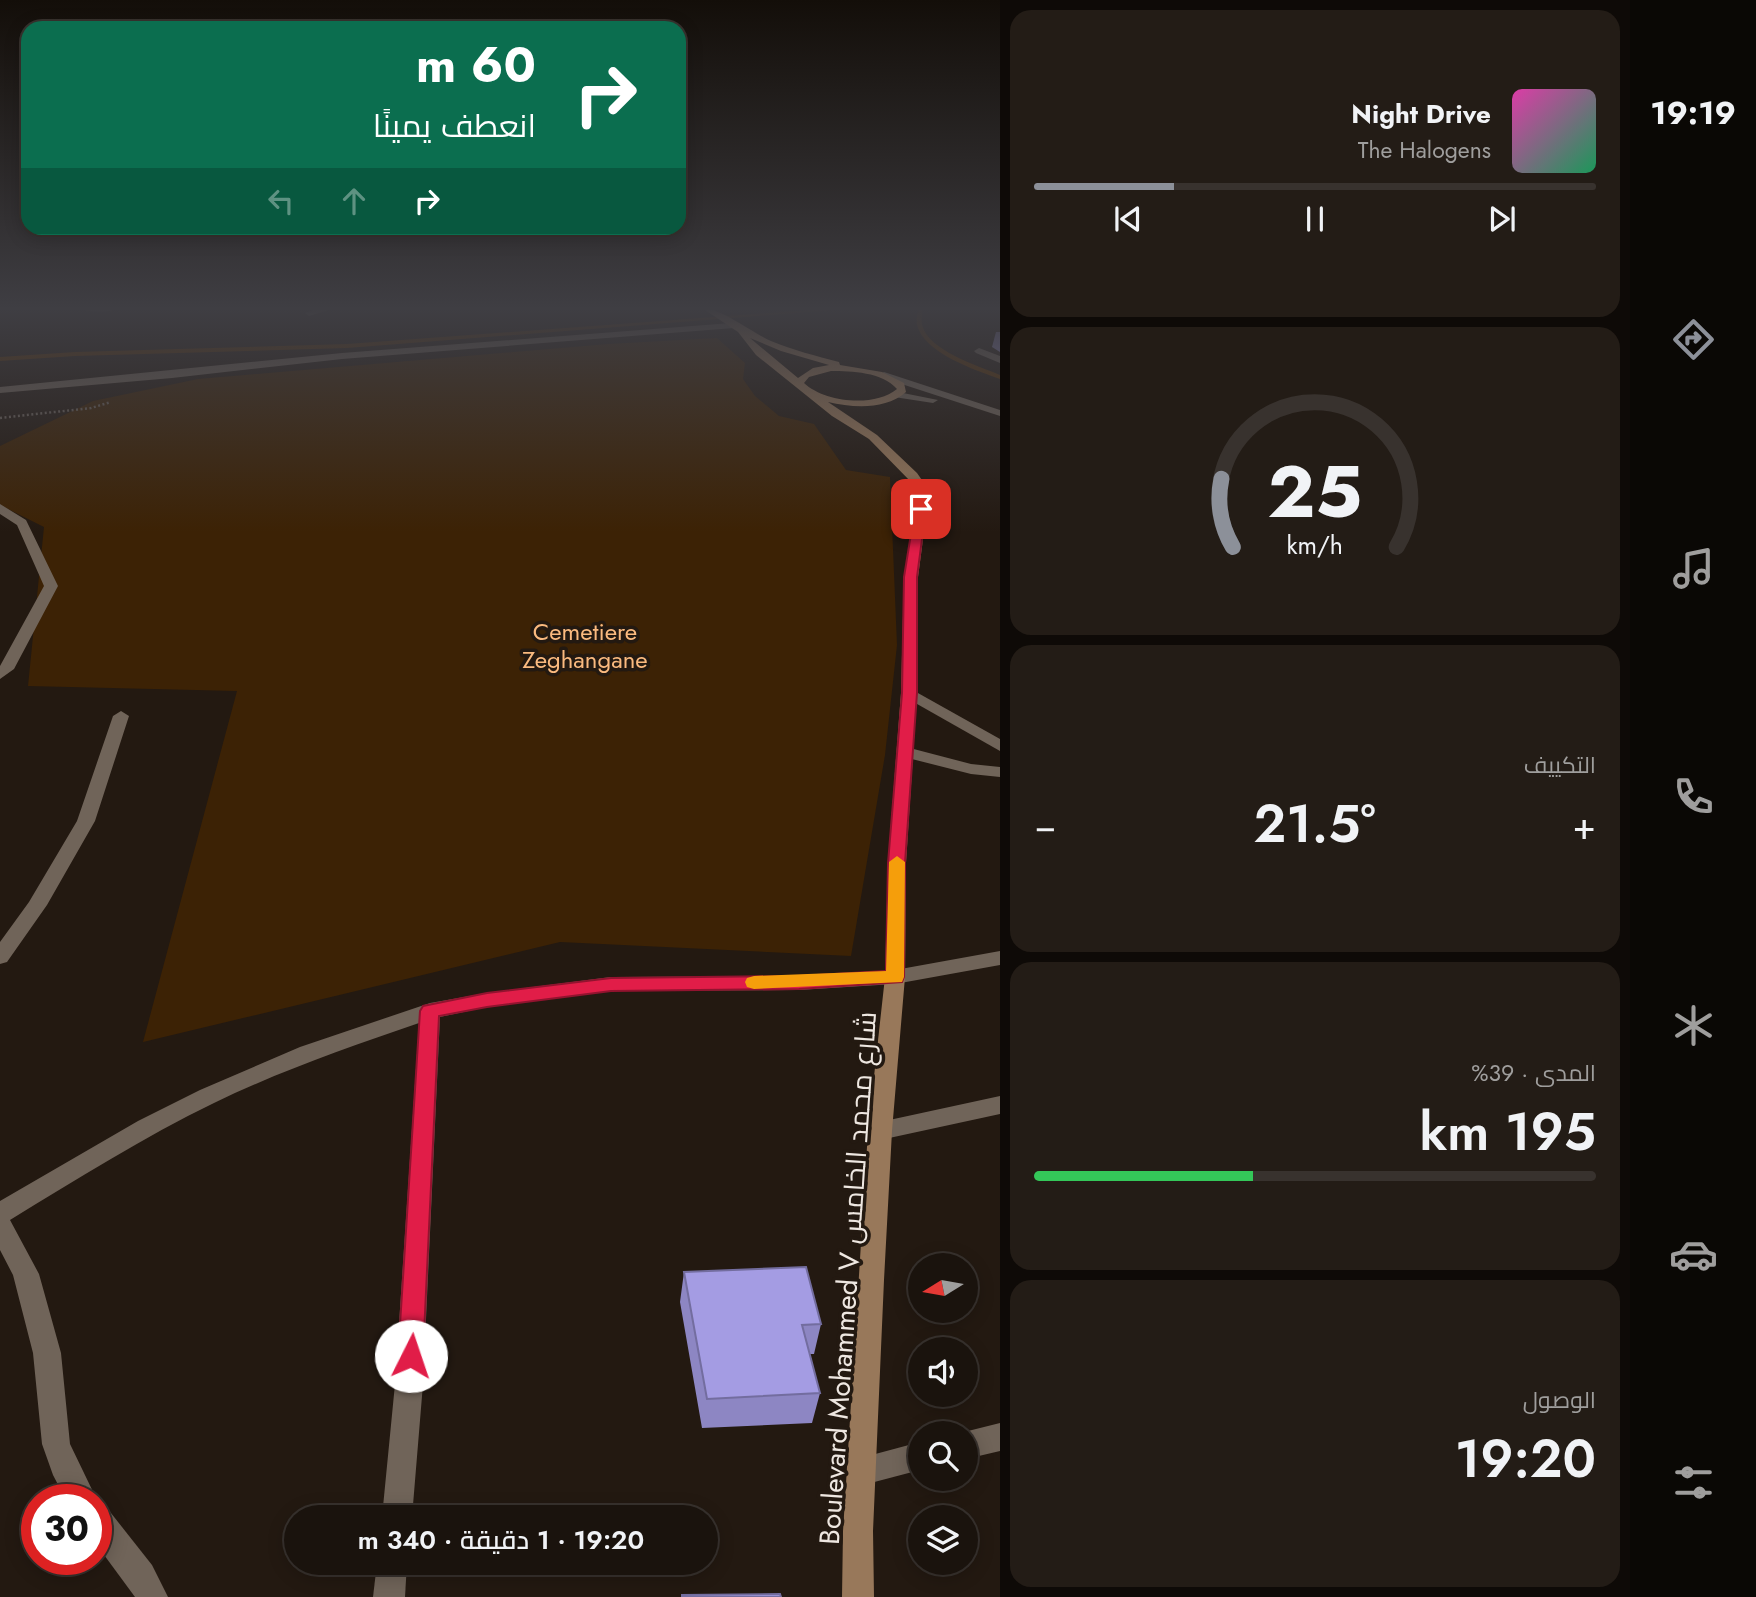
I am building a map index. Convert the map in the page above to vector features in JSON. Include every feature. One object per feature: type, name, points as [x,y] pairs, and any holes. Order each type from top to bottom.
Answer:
[{"type":"main road","name":"Boulevard Mohammed V شارع محمد الخامس","points":[[799,383],[836,414],[870,425],[913,475],[919,491],[921,509],[911,577],[909,693],[897,863],[895,977],[880,1131],[871,1280],[858,1531],[858,1597]]},
{"type":"main road","points":[[870,425],[873,409],[902,390],[896,383]]},
{"type":"main road","points":[[810,393],[845,402],[884,401]]},
{"type":"street","points":[[0,390],[91,383]]},
{"type":"street","points":[[907,383],[996,412]]},
{"type":"street","points":[[898,395],[996,412]]},
{"type":"street","points":[[0,508],[22,523],[51,586],[6,669],[0,674]]},
{"type":"street","points":[[909,693],[1000,746]]},
{"type":"street","points":[[0,957],[37,905],[86,821],[121,716]]},
{"type":"street","points":[[906,752],[971,769],[1000,772]]},
{"type":"street","points":[[0,1213],[146,1127],[208,1097],[308,1053],[430,1011],[487,1000],[611,984],[799,983],[895,977],[1000,958]]},
{"type":"street","points":[[398,1505],[409,1384],[430,1011]]},
{"type":"street","points":[[880,1131],[1000,1105]]},
{"type":"street","points":[[0,1225],[26,1274],[47,1353],[56,1444],[73,1484]]},
{"type":"street","points":[[978,1442],[1000,1437]]},
{"type":"street","points":[[863,1470],[908,1459]]},
{"type":"street","points":[[112,1539],[141,1576],[152,1597]]},
{"type":"street","points":[[389,1597],[392,1575]]},
{"type":"green space","name":"Cemetiere Zeghangane","points":[[181,383],[745,383],[755,396],[779,416],[814,424],[846,470],[890,477],[897,645],[885,755],[851,956],[560,942],[143,1042],[237,691],[28,686],[44,527],[0,505],[0,446],[93,401]]},
{"type":"building","points":[[806,1267],[821,1324],[802,1325],[820,1393],[707,1399],[684,1272]]},
{"type":"building","points":[[780,1594],[781,1597],[682,1597],[682,1595]]},
{"type":"slow traffic","points":[[754,982],[799,983],[895,977],[897,862]]},
{"type":"route","points":[[411,1356],[430,1011],[487,1000],[611,984],[799,983],[895,977],[897,863],[909,693],[911,577],[921,509]]}]
